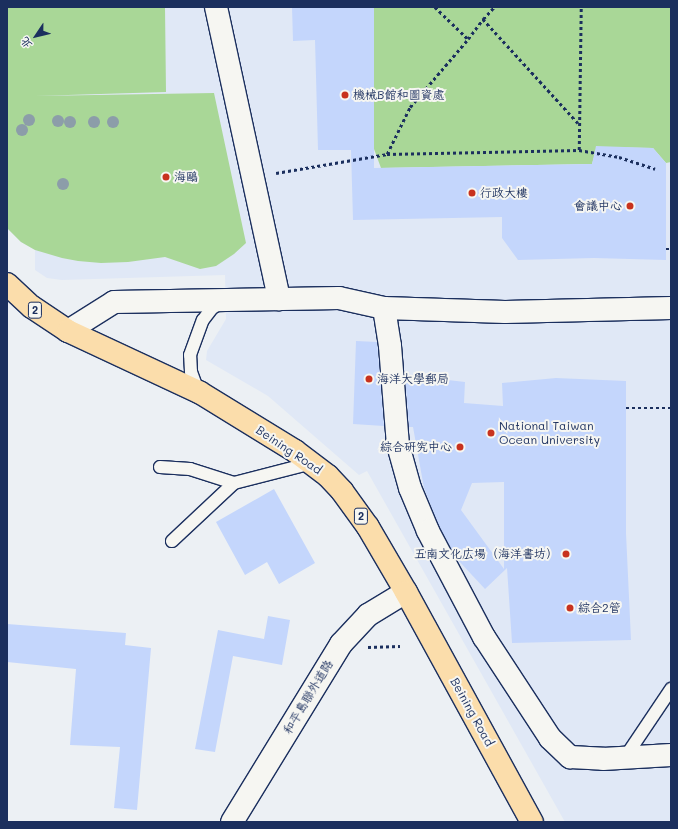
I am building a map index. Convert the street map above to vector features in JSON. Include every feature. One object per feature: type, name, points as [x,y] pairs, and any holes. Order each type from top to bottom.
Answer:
[{"type":"main road","name":"Beining Road","points":[[7,284],[32,308],[68,331],[199,392],[312,463],[328,476],[355,507],[406,592],[532,822]]},
{"type":"street","points":[[216,7],[279,299]]},
{"type":"street","points":[[68,331],[114,302],[339,298],[384,308],[505,312],[671,308]]},
{"type":"street","points":[[384,308],[390,346],[398,446],[410,488],[428,531],[484,637],[550,738],[570,756],[603,759],[626,756],[671,755]]},
{"type":"street","name":"和平島聯外道路","points":[[232,822],[340,644],[368,615],[406,592]]},
{"type":"lane","points":[[199,392],[191,372],[190,355],[203,320],[212,308],[225,300]]},
{"type":"lane","points":[[172,541],[234,483],[312,463]]},
{"type":"lane","points":[[160,467],[190,469],[234,483]]},
{"type":"lane","points":[[626,756],[671,689]]},
{"type":"path","points":[[435,7],[468,39]]},
{"type":"path","points":[[387,154],[410,106],[494,7]]},
{"type":"path","points":[[578,150],[581,7]]},
{"type":"path","points":[[483,19],[578,123]]},
{"type":"path","points":[[277,180],[275,172],[387,154],[578,150],[619,157],[655,170]]},
{"type":"path","points":[[666,249],[671,250]]},
{"type":"path","points":[[626,408],[671,408]]},
{"type":"shaded area","name":"National Taiwan Ocean University","points":[[7,7],[671,7],[671,822],[565,822],[367,471],[359,475],[268,396],[206,360],[207,351],[226,319],[225,275],[62,280],[47,278],[35,270],[35,250],[21,242],[7,228]]},
{"type":"green space","points":[[7,7],[165,7],[166,92],[35,96],[214,93],[246,243],[234,254],[216,266],[200,269],[165,257],[128,262],[101,263],[78,261],[35,250],[21,242],[7,228]]},
{"type":"green space","points":[[374,7],[671,7],[671,162],[666,163],[653,148],[597,147],[592,164],[381,168],[374,149]]},
{"type":"building","points":[[292,7],[374,7],[374,168],[592,164],[596,146],[653,148],[666,163],[666,260],[594,258],[518,260],[502,238],[502,217],[353,220],[351,150],[318,150],[315,40],[293,41]]},
{"type":"building","points":[[356,341],[377,342],[384,426],[353,424]]},
{"type":"building","points":[[405,375],[465,382],[464,403],[503,406],[502,383],[556,378],[626,381],[626,533],[631,640],[512,643],[507,568],[485,589],[457,559],[439,526],[424,488],[413,427],[409,427]],"holes":[[[504,482],[504,569],[461,510],[472,483]]]},
{"type":"building","points":[[274,489],[315,563],[279,584],[267,562],[245,575],[216,522]]},
{"type":"building","points":[[268,616],[290,620],[282,665],[233,656],[215,752],[195,749],[218,630],[264,639]]},
{"type":"building","points":[[7,624],[126,633],[125,645],[151,648],[137,810],[114,808],[120,747],[70,745],[76,669],[7,662]]},
{"type":"place","name":"機械B館和圖資處","points":[[345,95]]},
{"type":"place","name":"海鷗","points":[[166,177]]},
{"type":"place","name":"行政大樓","points":[[472,193]]},
{"type":"place","name":"會議中心","points":[[630,206]]},
{"type":"place","name":"海洋大學郵局","points":[[369,379]]},
{"type":"place","name":"National Taiwan Ocean University","points":[[491,433]]},
{"type":"place","name":"綜合研究中心","points":[[460,447]]},
{"type":"place","name":"五南文化広場（海洋書坊）","points":[[566,554]]},
{"type":"place","name":"綜合2管","points":[[570,608]]}]
